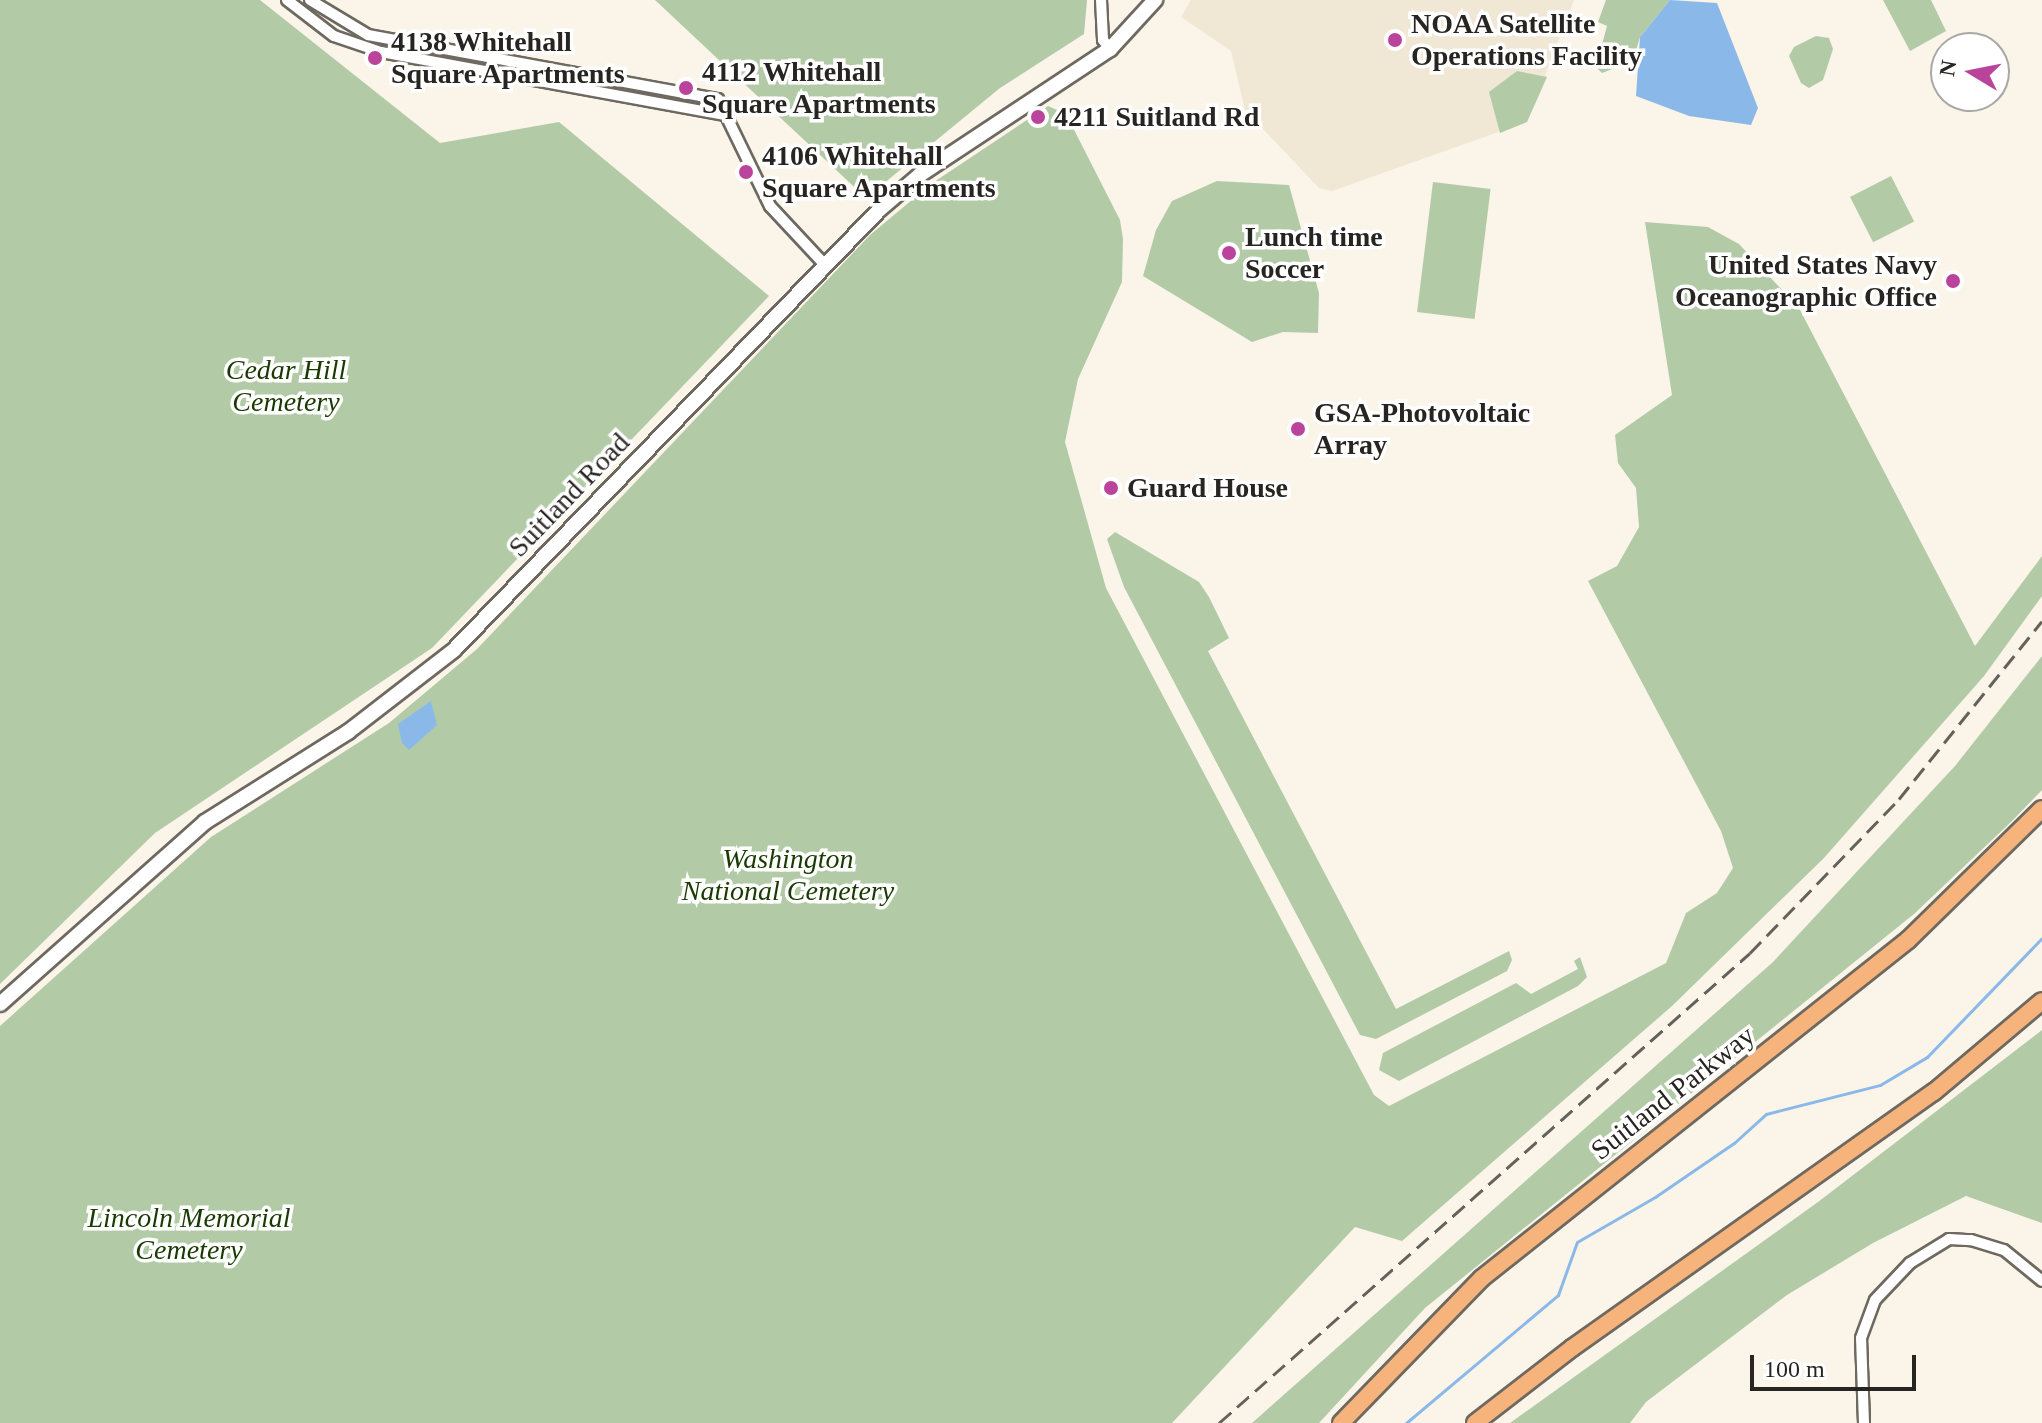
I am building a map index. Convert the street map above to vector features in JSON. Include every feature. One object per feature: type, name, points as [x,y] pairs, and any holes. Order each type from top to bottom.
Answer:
[{"type":"highway","name":"Suitland Parkway","points":[[1341,1423],[1482,1278],[1908,940],[2042,809]]},
{"type":"highway","points":[[1475,1423],[1572,1348],[1945,1084],[2042,1001]]},
{"type":"main road","name":"Suitland Road","points":[[0,1004],[205,822],[348,732],[454,650],[824,264],[921,174],[1110,49],[1155,0]]},
{"type":"street","points":[[287,0],[334,36],[381,52],[729,116]]},
{"type":"street","points":[[310,0],[368,35],[718,99],[729,116],[770,206],[824,264]]},
{"type":"street","points":[[1101,0],[1103,40],[1110,49]]},
{"type":"street","points":[[1864,1423],[1861,1338],[1875,1300],[1910,1263],[1949,1239],[1971,1240],[2004,1250],[2042,1281]]},
{"type":"shaded area","name":"NOAA Satellite Operations Facility","points":[[1191,0],[1574,0],[1527,122],[1332,191],[1319,188],[1245,110],[1231,51],[1181,17]]},
{"type":"green space","name":"Cedar Hill Cemetery","points":[[0,0],[260,0],[440,143],[559,122],[769,296],[432,648],[155,833],[0,984]]},
{"type":"green space","points":[[655,0],[1087,0],[1084,34],[1000,88],[866,198]]},
{"type":"green space","points":[[1606,0],[1670,0],[1640,37],[1635,54],[1622,57],[1615,68],[1602,73],[1596,67],[1607,26],[1598,22]]},
{"type":"green space","points":[[1883,0],[1931,0],[1946,31],[1930,32],[1930,40],[1910,51]]},
{"type":"green space","points":[[1816,36],[1829,38],[1833,49],[1823,80],[1809,88],[1801,83],[1789,56],[1794,47]]},
{"type":"green space","points":[[1517,71],[1547,77],[1527,122],[1500,133],[1489,92]]},
{"type":"green space","name":"Washington National Cemetery","points":[[1048,106],[1066,114],[1120,220],[1123,239],[1122,282],[1078,379],[1065,442],[1106,588],[1374,1095],[1389,1106],[1666,963],[1686,913],[1717,893],[1733,868],[1721,831],[1588,581],[1617,566],[1639,527],[1636,488],[1618,463],[1615,435],[1672,395],[1645,222],[1708,227],[1739,244],[1799,308],[1975,646],[2042,556],[2042,596],[1984,676],[1824,858],[1672,1006],[1402,1241],[1355,1227],[1172,1423],[0,1423],[0,1026],[211,837],[389,723],[477,649],[870,235],[931,184]]},
{"type":"green space","points":[[1891,176],[1914,221],[1873,242],[1850,197]]},
{"type":"green space","name":"Lunch time Soccer","points":[[1217,181],[1289,185],[1319,293],[1318,333],[1283,332],[1252,342],[1143,276],[1156,230],[1172,201]]},
{"type":"green space","points":[[1433,182],[1491,189],[1475,319],[1417,312]]},
{"type":"green space","points":[[1115,532],[1199,582],[1209,597],[1229,638],[1208,651],[1396,1009],[1509,951],[1512,960],[1507,971],[1376,1039],[1360,1035],[1124,587],[1107,539]]},
{"type":"green space","points":[[2042,656],[2042,790],[2011,822],[1914,914],[1425,1308],[1319,1423],[1252,1423],[1773,962],[1955,766]]},
{"type":"green space","points":[[1580,957],[1587,977],[1578,986],[1399,1081],[1379,1070],[1383,1053],[1516,983],[1531,994],[1578,969],[1574,961]]},
{"type":"green space","points":[[2042,1030],[2042,1223],[1966,1196],[1873,1243],[1787,1295],[1646,1402],[1630,1423],[1510,1423],[1818,1202]]},
{"type":"water","points":[[1670,0],[1717,3],[1758,108],[1751,125],[1689,116],[1636,96],[1640,37]]},
{"type":"water","points":[[431,701],[437,725],[409,750],[402,743],[398,724]]},
{"type":"waterway","points":[[1406,1423],[1558,1295],[1577,1242],[1655,1197],[1734,1143],[1766,1114],[1880,1085],[1927,1057],[2042,938]]},
{"type":"railway","points":[[1219,1423],[1750,953],[1899,799],[2042,621]]},
{"type":"place","name":"NOAA Satellite Operations Facility","points":[[1395,40]]},
{"type":"place","name":"4138 Whitehall Square Apartments","points":[[375,58]]},
{"type":"place","name":"4112 Whitehall Square Apartments","points":[[686,88]]},
{"type":"place","name":"4211 Suitland Rd","points":[[1038,117]]},
{"type":"place","name":"4106 Whitehall Square Apartments","points":[[746,172]]},
{"type":"place","name":"Lunch time Soccer","points":[[1229,253]]},
{"type":"place","name":"United States Navy Oceanographic Office","points":[[1953,281]]},
{"type":"place","name":"GSA-Photovoltaic Array","points":[[1298,429]]},
{"type":"place","name":"Guard House","points":[[1111,488]]},
{"type":"park label","name":"Lincoln Memorial Cemetery","points":[[189,1234]]}]
